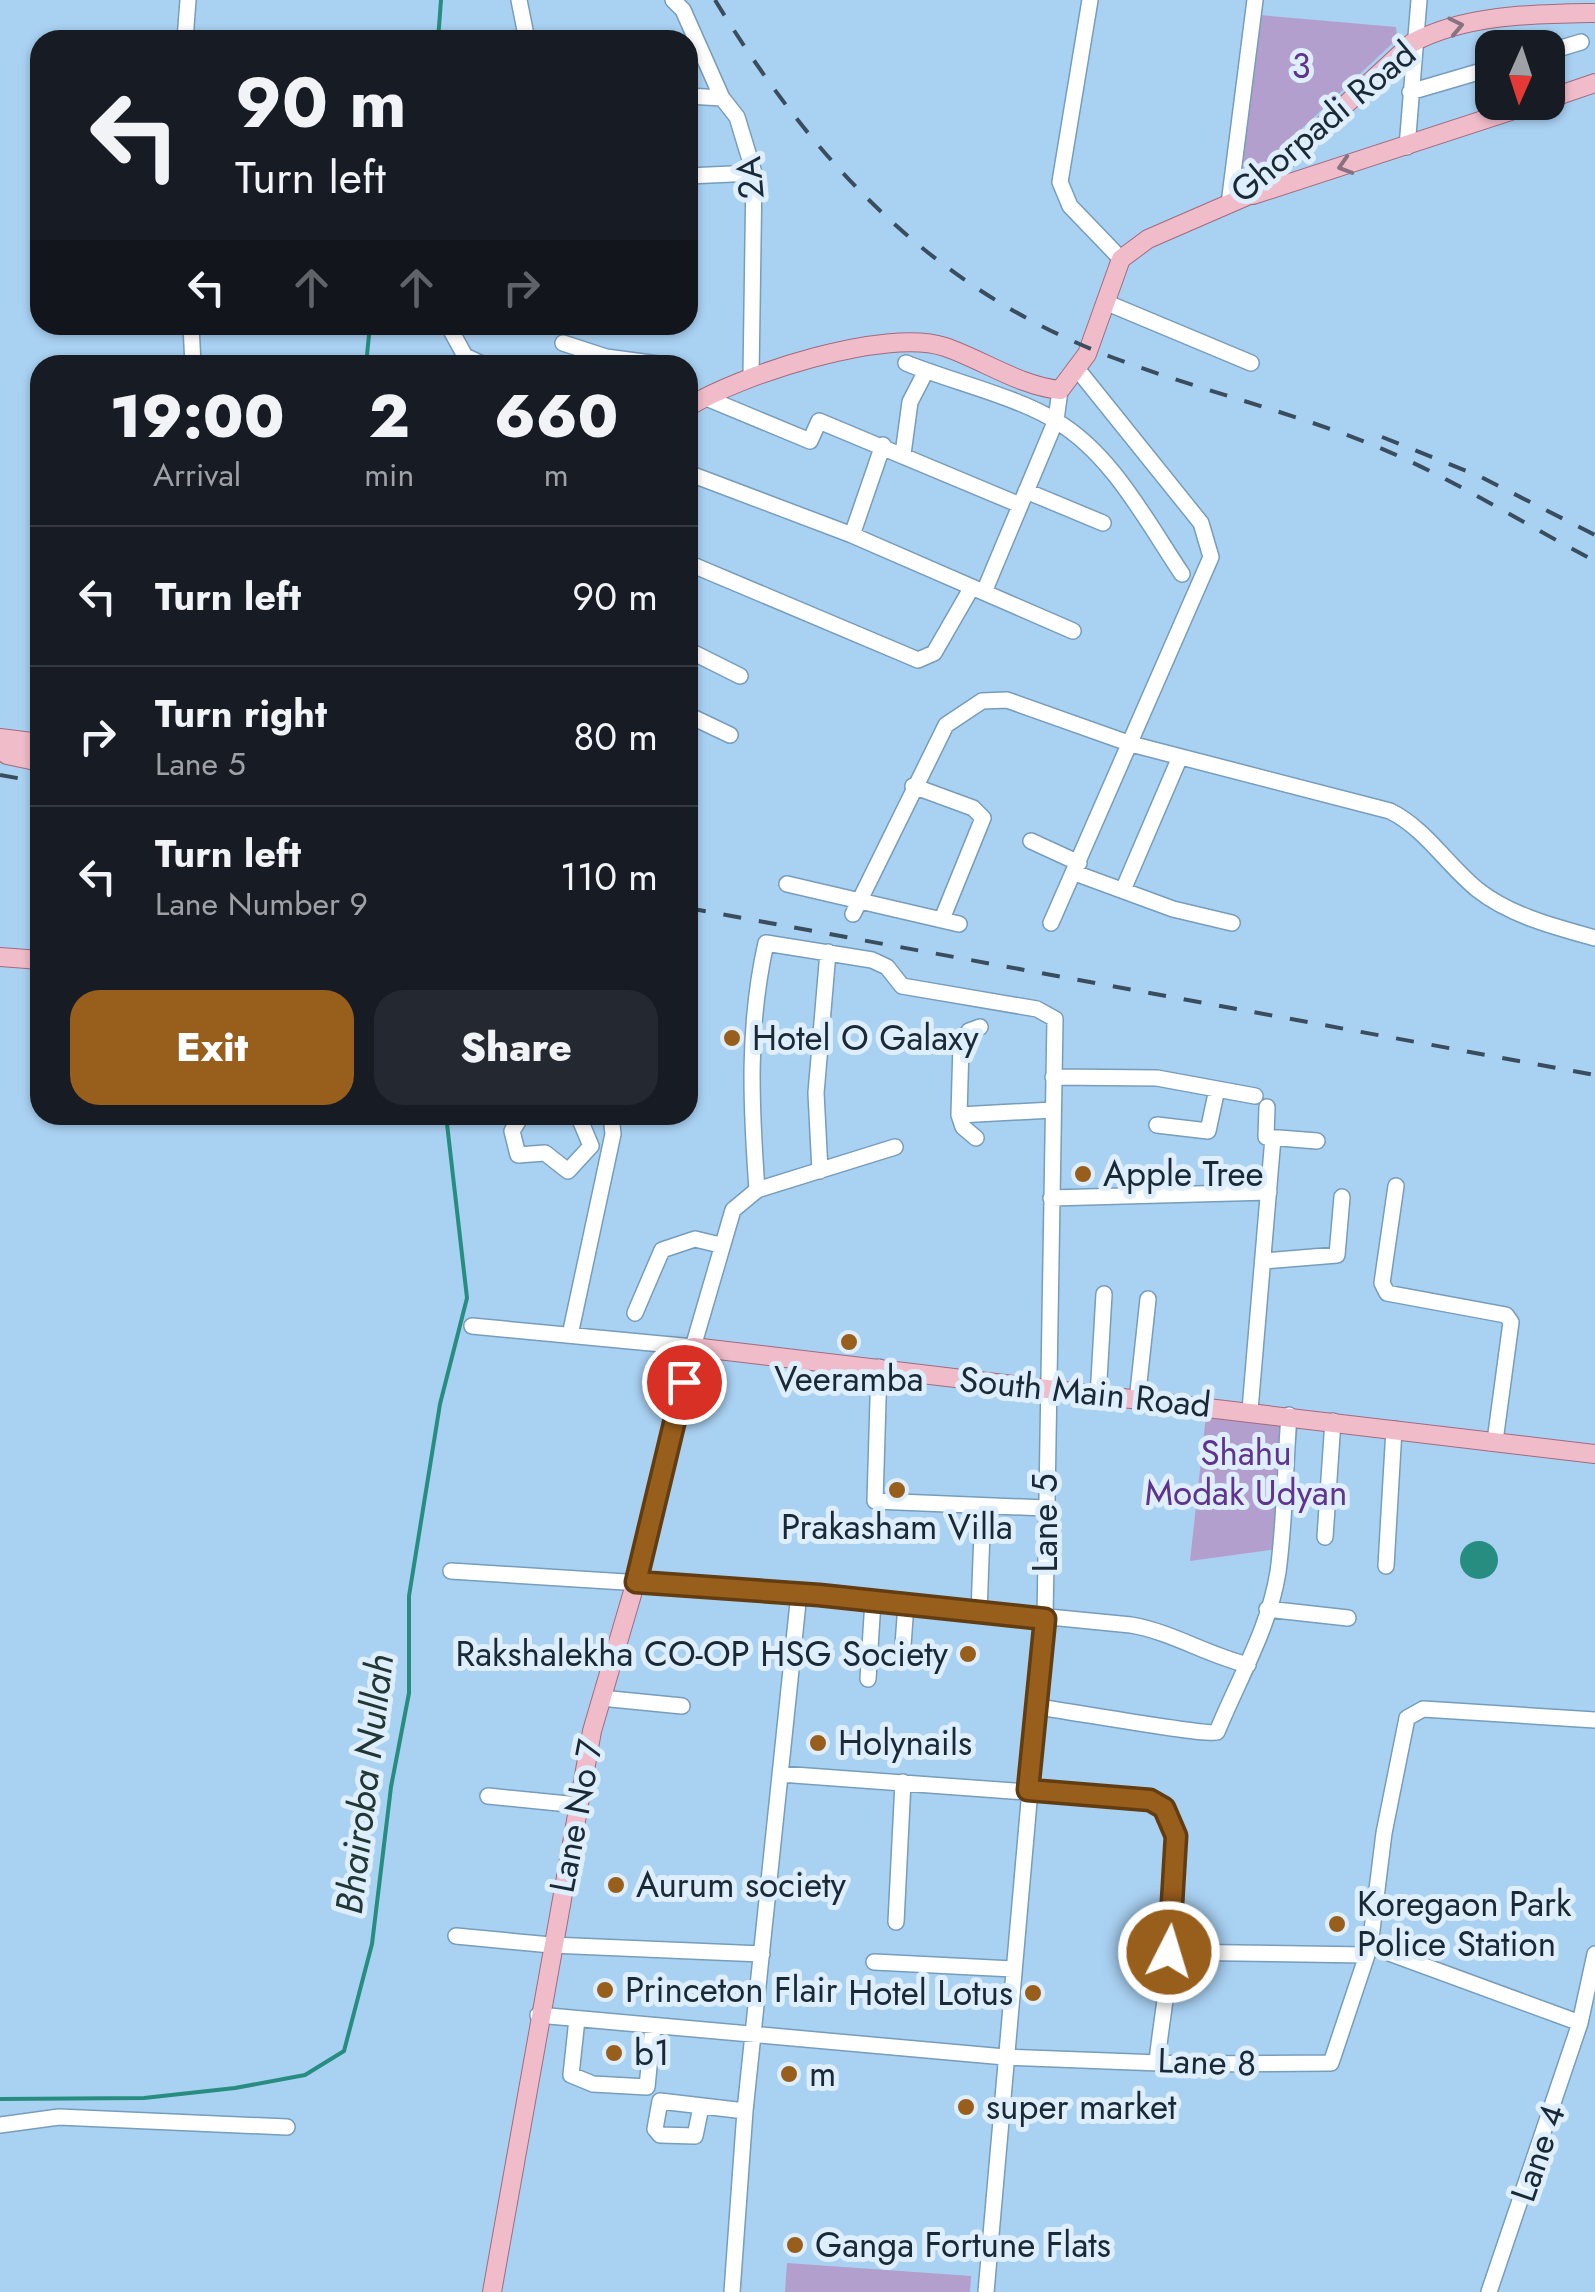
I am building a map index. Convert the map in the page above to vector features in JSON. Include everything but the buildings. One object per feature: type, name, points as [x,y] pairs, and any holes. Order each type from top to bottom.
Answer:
[{"type":"main road","name":"Ghorpadi Road","points":[[1121,259],[1148,239],[1238,200],[1412,43],[1435,30],[1485,20],[1595,13]]},
{"type":"main road","points":[[1565,93],[1595,83]]},
{"type":"main road","points":[[1238,200],[1486,120]]},
{"type":"main road","points":[[698,398],[751,376],[902,340],[943,346],[1041,387],[1060,390],[1078,370],[1121,259]]},
{"type":"main road","points":[[3,744],[30,744]]},
{"type":"main road","points":[[3,744],[30,757]]},
{"type":"main road","points":[[0,957],[30,959]]},
{"type":"main road","name":"South Main Road","points":[[693,1347],[879,1367],[1046,1392],[1250,1410],[1595,1454]]},
{"type":"main road","name":"Lane No 7","points":[[492,2292],[578,1805],[693,1347]]},
{"type":"street","points":[[186,30],[188,0]]},
{"type":"street","points":[[519,0],[525,30]]},
{"type":"street","points":[[1090,0],[1060,182],[1070,206],[1121,259]]},
{"type":"street","points":[[1238,200],[1255,0]]},
{"type":"street","points":[[1407,147],[1412,43],[1419,0]]},
{"type":"street","name":"2A","points":[[682,3],[693,30]]},
{"type":"street","name":"2A","points":[[698,41],[722,98],[738,118],[754,173],[751,376]]},
{"type":"street","points":[[1565,47],[1581,42]]},
{"type":"street","points":[[1410,92],[1475,73]]},
{"type":"street","points":[[698,97],[722,98]]},
{"type":"street","points":[[698,176],[754,173]]},
{"type":"street","points":[[1105,302],[1252,363]]},
{"type":"street","points":[[562,342],[600,355]]},
{"type":"street","points":[[906,363],[1056,420],[1090,448],[1123,488],[1182,574]]},
{"type":"street","points":[[1051,923],[1209,565],[1211,548],[1201,522],[1078,370]]},
{"type":"street","points":[[903,454],[910,402],[926,371]]},
{"type":"street","points":[[698,567],[918,660],[934,652],[978,590],[1056,420],[1060,390]]},
{"type":"street","points":[[698,401],[810,442],[819,421],[1023,498],[1102,523]]},
{"type":"street","points":[[852,534],[884,445]]},
{"type":"street","points":[[698,477],[852,534],[1073,631]]},
{"type":"street","points":[[698,655],[740,676]]},
{"type":"street","points":[[853,914],[946,725],[982,701],[1007,700],[1131,744],[1390,810],[1406,819],[1479,891],[1533,918],[1595,938]]},
{"type":"street","points":[[698,720],[730,736]]},
{"type":"street","points":[[1123,890],[1180,757]]},
{"type":"street","points":[[913,786],[973,808],[983,818],[942,919]]},
{"type":"street","points":[[1030,841],[1123,890],[1232,924]]},
{"type":"street","points":[[787,884],[959,924]]},
{"type":"street","points":[[757,1190],[750,1057],[752,1002],[766,943],[828,952],[816,1093],[820,1171]]},
{"type":"street","name":"Lane 5","points":[[828,952],[872,960],[887,967],[902,986],[912,989],[1047,1012],[1056,1028],[1046,1392],[1045,1619],[986,2292]]},
{"type":"street","points":[[976,1138],[962,1126],[959,1115],[961,1045],[969,1031],[980,1027]]},
{"type":"street","points":[[1054,1077],[1157,1078],[1217,1089],[1261,1102],[1263,1134],[1317,1141]]},
{"type":"street","points":[[1157,1126],[1208,1131],[1217,1089]]},
{"type":"street","points":[[959,1115],[1053,1110]]},
{"type":"street","points":[[516,1125],[512,1132],[518,1155],[545,1153],[568,1171],[591,1146],[582,1125]]},
{"type":"street","points":[[570,1335],[612,1125]]},
{"type":"street","points":[[1250,1410],[1273,1138]]},
{"type":"street","points":[[472,1326],[693,1347],[733,1210],[757,1190],[895,1147]]},
{"type":"street","points":[[1396,1186],[1382,1284],[1387,1293],[1506,1315],[1512,1322],[1495,1442]]},
{"type":"street","points":[[1052,1198],[1269,1192]]},
{"type":"street","points":[[1263,1261],[1337,1256],[1342,1197]]},
{"type":"street","points":[[635,1313],[662,1250],[695,1240],[720,1246]]},
{"type":"street","points":[[1098,1397],[1104,1294]]},
{"type":"street","points":[[1137,1400],[1148,1300]]},
{"type":"street","points":[[879,1367],[875,1501],[1046,1508]]},
{"type":"street","points":[[1037,1707],[1213,1735],[1248,1665],[1278,1574],[1289,1416]]},
{"type":"street","points":[[1324,1537],[1334,1421]]},
{"type":"street","points":[[1386,1566],[1394,1428]]},
{"type":"street","points":[[979,1612],[983,1506]]},
{"type":"street","points":[[451,1571],[799,1593],[1154,1629],[1192,1648],[1248,1665]]},
{"type":"street","points":[[732,2292],[746,2112],[799,1593]]},
{"type":"street","points":[[868,1679],[873,1601]]},
{"type":"street","points":[[902,1659],[906,1604]]},
{"type":"street","points":[[1267,1610],[1348,1618]]},
{"type":"street","points":[[602,1698],[682,1706]]},
{"type":"street","name":"Lane 8","points":[[538,2015],[1005,2057],[1331,2063],[1368,1951],[1384,1834],[1407,1718],[1422,1709],[1595,1720]]},
{"type":"street","points":[[780,1774],[1150,1800],[1164,1808],[1176,1836],[1157,2061]]},
{"type":"street","points":[[896,1922],[904,1782]]},
{"type":"street","points":[[488,1796],[578,1805]]},
{"type":"street","points":[[456,1936],[551,1945],[762,1954]]},
{"type":"street","points":[[1169,1952],[1368,1951],[1580,2023]]},
{"type":"street","name":"Lane 4","points":[[1489,2292],[1580,2023],[1595,1954]]},
{"type":"street","points":[[874,1962],[1013,1969]]},
{"type":"street","points":[[577,2019],[571,2075],[594,2084],[646,2086],[653,2026]]},
{"type":"street","points":[[701,2107],[746,2112]]},
{"type":"street","points":[[0,2125],[59,2117],[288,2127]]},
{"type":"green space","name":"3","points":[[1260,15],[1396,27],[1397,39],[1246,181],[1235,173]]},
{"type":"green space","name":"Shahu Modak Udyan","points":[[1206,1416],[1298,1426],[1284,1548],[1190,1561]]},
{"type":"green space","points":[[787,2263],[971,2276],[970,2292],[785,2292]]},
{"type":"shaded area","points":[[1479,1541],[1493,1546],[1498,1560],[1493,1574],[1479,1579],[1465,1574],[1460,1560],[1465,1546]]},
{"type":"waterway","name":"Bhairoba Nullah","points":[[439,30],[441,0]]},
{"type":"waterway","name":"Bhairoba Nullah","points":[[367,355],[369,335]]},
{"type":"waterway","name":"Bhairoba Nullah","points":[[0,2099],[144,2098],[235,2088],[305,2075],[344,2051],[372,1944],[391,1787],[409,1693],[409,1596],[440,1404],[467,1298],[447,1125]]},
{"type":"railway","points":[[715,0],[793,114],[837,166],[883,214],[989,296],[1049,330],[1114,358],[1309,422],[1401,457],[1595,561]]},
{"type":"railway","points":[[1382,437],[1479,476],[1595,535]]},
{"type":"railway","points":[[0,775],[30,780]]},
{"type":"railway","points":[[698,910],[1595,1075]]},
{"type":"place","name":"Hotel O Galaxy","points":[[732,1038]]},
{"type":"place","name":"Apple Tree","points":[[1083,1174]]},
{"type":"place","name":"Veeramba","points":[[849,1342]]},
{"type":"place","name":"Prakasham Villa","points":[[897,1490]]},
{"type":"place","name":"Rakshalekha CO-OP HSG Society","points":[[968,1654]]},
{"type":"place","name":"Holynails","points":[[818,1743]]},
{"type":"place","name":"Aurum society","points":[[616,1885]]},
{"type":"place","name":"Koregaon Park Police Station","points":[[1337,1924]]},
{"type":"place","name":"Princeton Flair","points":[[605,1990]]},
{"type":"place","name":"Hotel Lotus","points":[[1033,1993]]},
{"type":"place","name":"b1","points":[[614,2053]]},
{"type":"place","name":"m","points":[[789,2074]]},
{"type":"place","name":"super market","points":[[966,2107]]},
{"type":"place","name":"Ganga Fortune Flats","points":[[795,2245]]},
{"type":"route","points":[[684,1382],[636,1582],[819,1595],[1045,1619],[1028,1790],[1150,1800],[1164,1808],[1176,1836],[1169,1952]]}]
